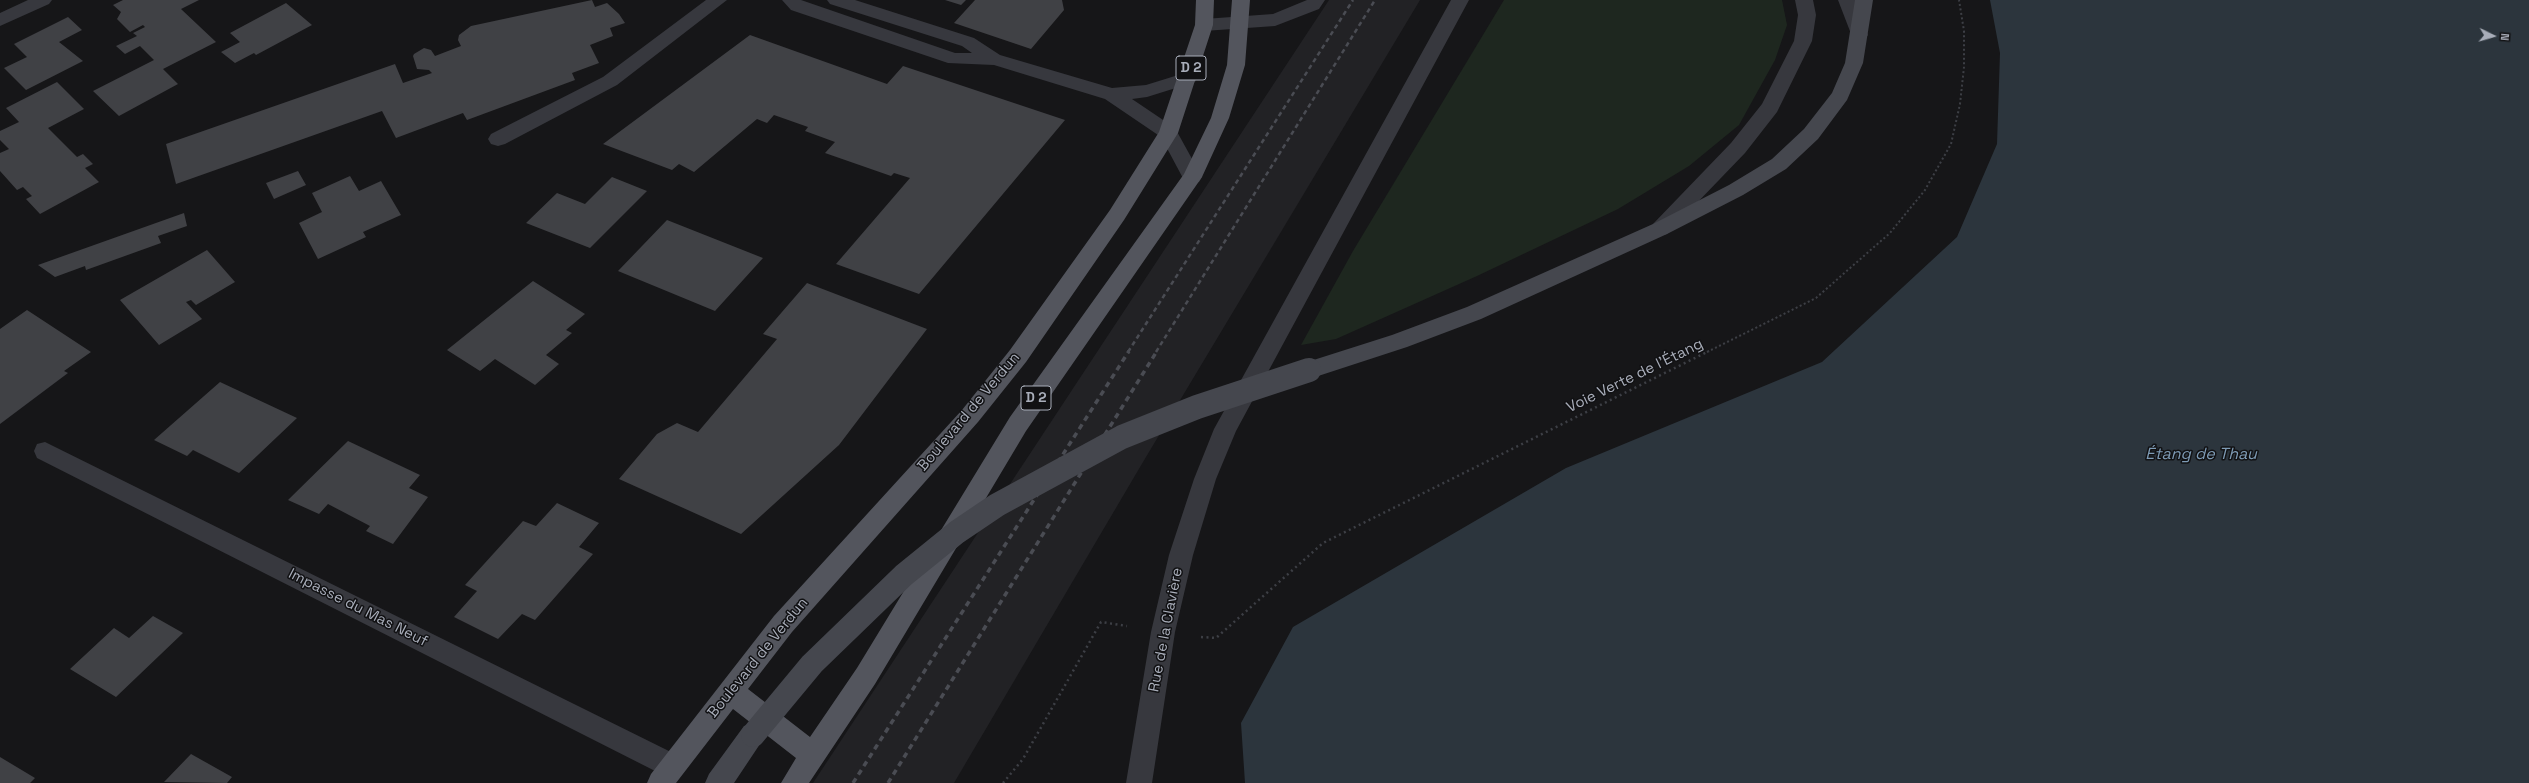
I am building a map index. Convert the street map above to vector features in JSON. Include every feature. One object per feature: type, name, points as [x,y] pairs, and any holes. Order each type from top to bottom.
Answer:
[{"type":"main road","name":"Boulevard de Verdun","points":[[666,774],[783,624],[970,416],[1018,356],[1117,215],[1168,133],[1188,78],[1204,25],[1206,0]]},
{"type":"main road","name":"D 2","points":[[794,783],[866,676],[1018,424],[1192,176],[1220,118],[1236,65],[1241,0]]},
{"type":"main road","points":[[730,691],[813,755]]},
{"type":"street","points":[[0,20],[43,0]]},
{"type":"street","points":[[498,139],[610,81],[718,0]]},
{"type":"street","points":[[791,0],[797,6],[954,59],[994,59],[1112,94],[1168,133],[1192,176]]},
{"type":"street","points":[[836,0],[968,42],[994,59]]},
{"type":"street","points":[[1204,25],[1275,20],[1313,6],[1316,0]]},
{"type":"street","name":"Rue de la Clavière","points":[[1139,783],[1163,632],[1181,554],[1205,479],[1225,430],[1460,0]]},
{"type":"street","points":[[1442,32],[1475,0]]},
{"type":"street","points":[[1660,229],[1738,148],[1770,107],[1803,41],[1807,15],[1804,0]]},
{"type":"street","points":[[1847,0],[1859,36]]},
{"type":"street","points":[[718,783],[753,735],[812,664],[904,575],[957,532],[997,505],[1122,436],[1197,407],[1399,341],[1474,312],[1660,229],[1736,190],[1779,164],[1811,134],[1840,95],[1854,63],[1864,0]]},
{"type":"street","points":[[1112,94],[1147,91],[1188,78]]},
{"type":"street","name":"Impasse du Mas Neuf","points":[[45,451],[666,774]]},
{"type":"path","name":"Voie Verte de l'Étang","points":[[1004,783],[1023,759],[1101,622],[1163,632],[1216,638],[1324,543],[1816,298],[1890,233],[1925,190],[1951,144],[1960,104],[1964,67],[1964,31],[1959,0]]},
{"type":"shaded area","points":[[1329,0],[1420,0],[1143,462],[954,783],[813,783]]},
{"type":"shaded area","points":[[1504,0],[1782,0],[1787,25],[1775,60],[1739,125],[1689,166],[1618,209],[1477,276],[1336,339],[1301,345],[1353,251]]},
{"type":"water","name":"Étang de Thau","points":[[1990,0],[2529,0],[2529,783],[1245,783],[1241,723],[1293,627],[1566,468],[1822,362],[1957,237],[1997,144],[2000,53]]},
{"type":"building","points":[[123,0],[199,0],[181,9],[216,42],[163,69],[178,84],[119,116],[93,91],[154,60],[140,46],[125,54],[116,46],[137,36],[133,33],[145,27],[143,25],[130,32],[117,19],[121,12],[113,5]]},
{"type":"building","points":[[592,0],[595,7],[607,3],[619,14],[625,23],[610,28],[613,36],[590,45],[599,63],[572,73],[575,80],[467,120],[463,113],[396,138],[382,111],[176,184],[166,144],[395,64],[403,83],[432,73],[429,70],[417,69],[413,56],[414,54],[424,48],[431,50],[435,56],[461,46],[458,40],[459,35],[471,26]]},
{"type":"building","points":[[945,0],[966,0],[961,5]]},
{"type":"building","points":[[975,0],[1062,0],[1064,10],[1031,49],[954,23]]},
{"type":"building","points":[[286,3],[312,25],[256,55],[254,53],[235,63],[221,52],[240,42],[230,33]]},
{"type":"building","points":[[68,17],[82,30],[59,42],[83,61],[26,90],[4,68],[27,57],[14,44]]},
{"type":"building","points":[[750,35],[887,84],[903,66],[1065,120],[919,294],[836,264],[910,178],[894,173],[891,176],[825,153],[835,142],[805,131],[808,127],[774,115],[767,123],[757,119],[694,172],[679,164],[672,170],[603,144]]},
{"type":"building","points":[[57,82],[84,109],[48,128],[77,157],[83,154],[93,164],[85,168],[99,182],[40,214],[26,199],[32,196],[23,187],[17,190],[0,171],[0,153],[9,149],[0,140],[0,131],[19,122],[6,108]]},
{"type":"building","points":[[298,171],[306,185],[274,199],[266,183]]},
{"type":"building","points":[[350,176],[359,191],[381,181],[401,215],[363,232],[366,237],[318,259],[299,223],[322,212],[312,193]]},
{"type":"building","points":[[612,177],[647,191],[590,248],[526,223],[557,193],[585,204]]},
{"type":"building","points":[[184,213],[187,226],[158,236],[161,243],[86,270],[85,266],[55,277],[38,265]]},
{"type":"building","points":[[667,220],[763,258],[715,311],[618,271]]},
{"type":"building","points":[[207,250],[235,282],[196,305],[191,300],[186,302],[202,319],[159,345],[120,300]]},
{"type":"building","points":[[533,281],[585,314],[566,330],[572,333],[546,355],[559,364],[535,385],[495,359],[480,371],[447,350]]},
{"type":"building","points":[[807,283],[927,329],[839,445],[741,534],[619,479],[657,434],[677,423],[698,432],[777,339],[763,334]]},
{"type":"building","points":[[27,310],[91,352],[64,371],[68,373],[0,424],[0,329]]},
{"type":"building","points":[[220,382],[297,418],[239,473],[193,450],[187,456],[154,440]]},
{"type":"building","points":[[348,441],[420,475],[409,488],[428,497],[393,544],[366,531],[370,526],[328,504],[319,514],[288,500]]},
{"type":"building","points":[[557,503],[599,523],[579,547],[593,554],[535,620],[522,614],[498,639],[454,617],[477,591],[465,585],[523,521],[536,526]]},
{"type":"building","points":[[153,616],[183,633],[116,697],[70,669],[114,628],[129,638]]},
{"type":"building","points":[[191,754],[232,777],[227,783],[164,782]]},
{"type":"building","points":[[0,757],[35,778],[30,783],[0,783]]},
{"type":"railway","points":[[1128,352],[1353,0]]},
{"type":"railway","points":[[1156,352],[1375,0]]},
{"type":"railway","points":[[853,783],[1129,351]]},
{"type":"railway","points":[[888,783],[1157,351]]}]
